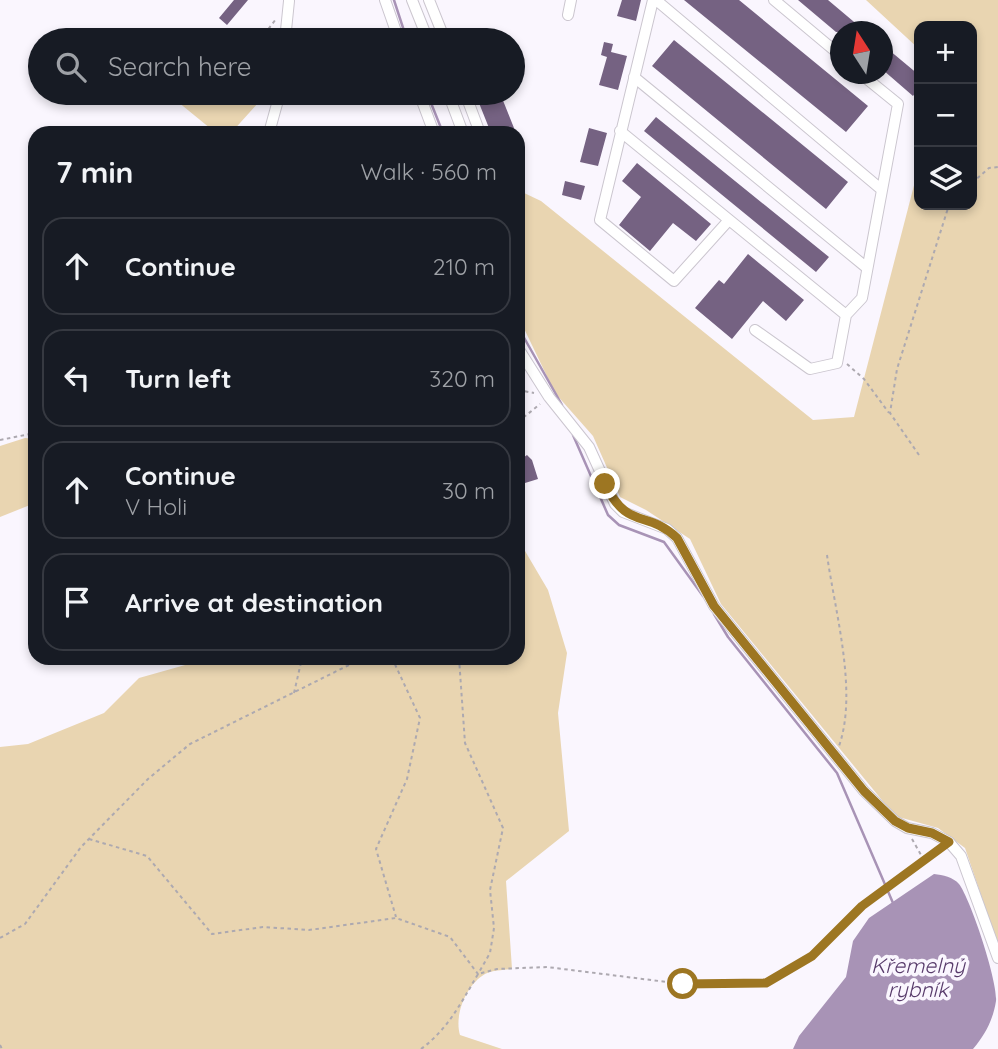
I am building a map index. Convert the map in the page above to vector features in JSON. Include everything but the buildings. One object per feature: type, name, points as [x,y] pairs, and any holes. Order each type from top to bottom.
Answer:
[{"type":"street","points":[[385,0],[395,28]]},
{"type":"street","points":[[412,0],[423,28]]},
{"type":"street","points":[[429,0],[440,28]]},
{"type":"street","points":[[568,15],[571,0]]},
{"type":"street","points":[[729,219],[674,281],[600,220],[620,131],[655,0],[882,190]]},
{"type":"street","points":[[774,0],[830,47]]},
{"type":"street","points":[[286,28],[289,2]]},
{"type":"street","points":[[634,77],[867,268]]},
{"type":"street","points":[[755,330],[810,369],[837,363],[846,315],[862,298],[898,104],[873,84]]},
{"type":"street","points":[[271,126],[277,105]]},
{"type":"street","points":[[424,105],[431,126]]},
{"type":"street","points":[[452,105],[460,126]]},
{"type":"street","points":[[470,105],[477,126]]},
{"type":"street","points":[[620,131],[846,315]]},
{"type":"street","points":[[525,359],[549,397],[589,447],[615,504],[634,517],[667,529],[677,538],[714,606],[835,757],[895,821],[908,828],[932,833],[949,842],[961,856],[998,958]]},
{"type":"path","points":[[269,28],[289,2]]},
{"type":"path","points":[[977,179],[989,168],[998,167]]},
{"type":"path","points":[[890,413],[897,369],[947,210]]},
{"type":"path","points":[[838,357],[864,379],[919,455]]},
{"type":"path","points":[[525,416],[549,397]]},
{"type":"path","points":[[0,440],[28,434]]},
{"type":"path","points":[[827,555],[846,690],[844,732],[835,757]]},
{"type":"path","points":[[294,694],[300,665]]},
{"type":"path","points":[[0,939],[25,923],[89,839],[148,779],[190,744],[350,665]]},
{"type":"path","points":[[395,665],[420,718],[407,779],[376,849],[396,918]]},
{"type":"path","points":[[421,1049],[440,1035],[454,1016],[490,953],[494,928],[490,890],[503,828],[465,743],[459,665]]},
{"type":"path","points":[[89,839],[147,856],[212,934],[263,927],[309,930],[396,918],[450,937],[478,974]]},
{"type":"path","points":[[478,974],[497,969],[547,967],[683,984],[766,983],[812,956],[862,906],[949,842]]},
{"type":"path","points":[[0,1045],[2,1049]]},
{"type":"shaded area","points":[[866,0],[998,0],[998,945],[965,848],[938,828],[895,816],[721,604],[690,539],[646,510],[620,497],[593,436],[555,393],[525,331],[525,193],[541,201],[813,420],[854,417],[914,185],[914,210],[977,210],[977,21],[914,21],[914,44],[893,25],[893,21],[889,21]]},
{"type":"shaded area","points":[[182,105],[256,105],[237,126],[207,126]]},
{"type":"shaded area","points":[[28,438],[28,506],[0,517],[0,446]]},
{"type":"shaded area","points":[[525,551],[548,590],[567,653],[558,713],[569,831],[506,881],[512,969],[491,972],[478,979],[467,993],[460,1010],[460,1035],[502,1049],[0,1049],[0,747],[28,744],[104,713],[139,678],[185,665],[525,665]]},
{"type":"water","name":"Křemelný rybník","points":[[934,874],[959,884],[983,941],[993,977],[995,1008],[988,1027],[973,1049],[793,1049],[799,1036],[846,977],[853,941],[869,918]]},
{"type":"waterway","points":[[394,0],[403,28]]},
{"type":"waterway","points":[[432,105],[440,126]]},
{"type":"waterway","points":[[525,339],[562,405]]},
{"type":"waterway","points":[[573,435],[608,515],[619,525],[664,542],[703,596]]},
{"type":"waterway","points":[[714,614],[728,637],[837,773],[893,903]]},
{"type":"route","points":[[605,484],[615,504],[623,512],[667,529],[677,538],[714,606],[864,791],[895,821],[908,828],[932,833],[949,842],[916,869],[862,906],[812,956],[766,983],[683,984]]}]
